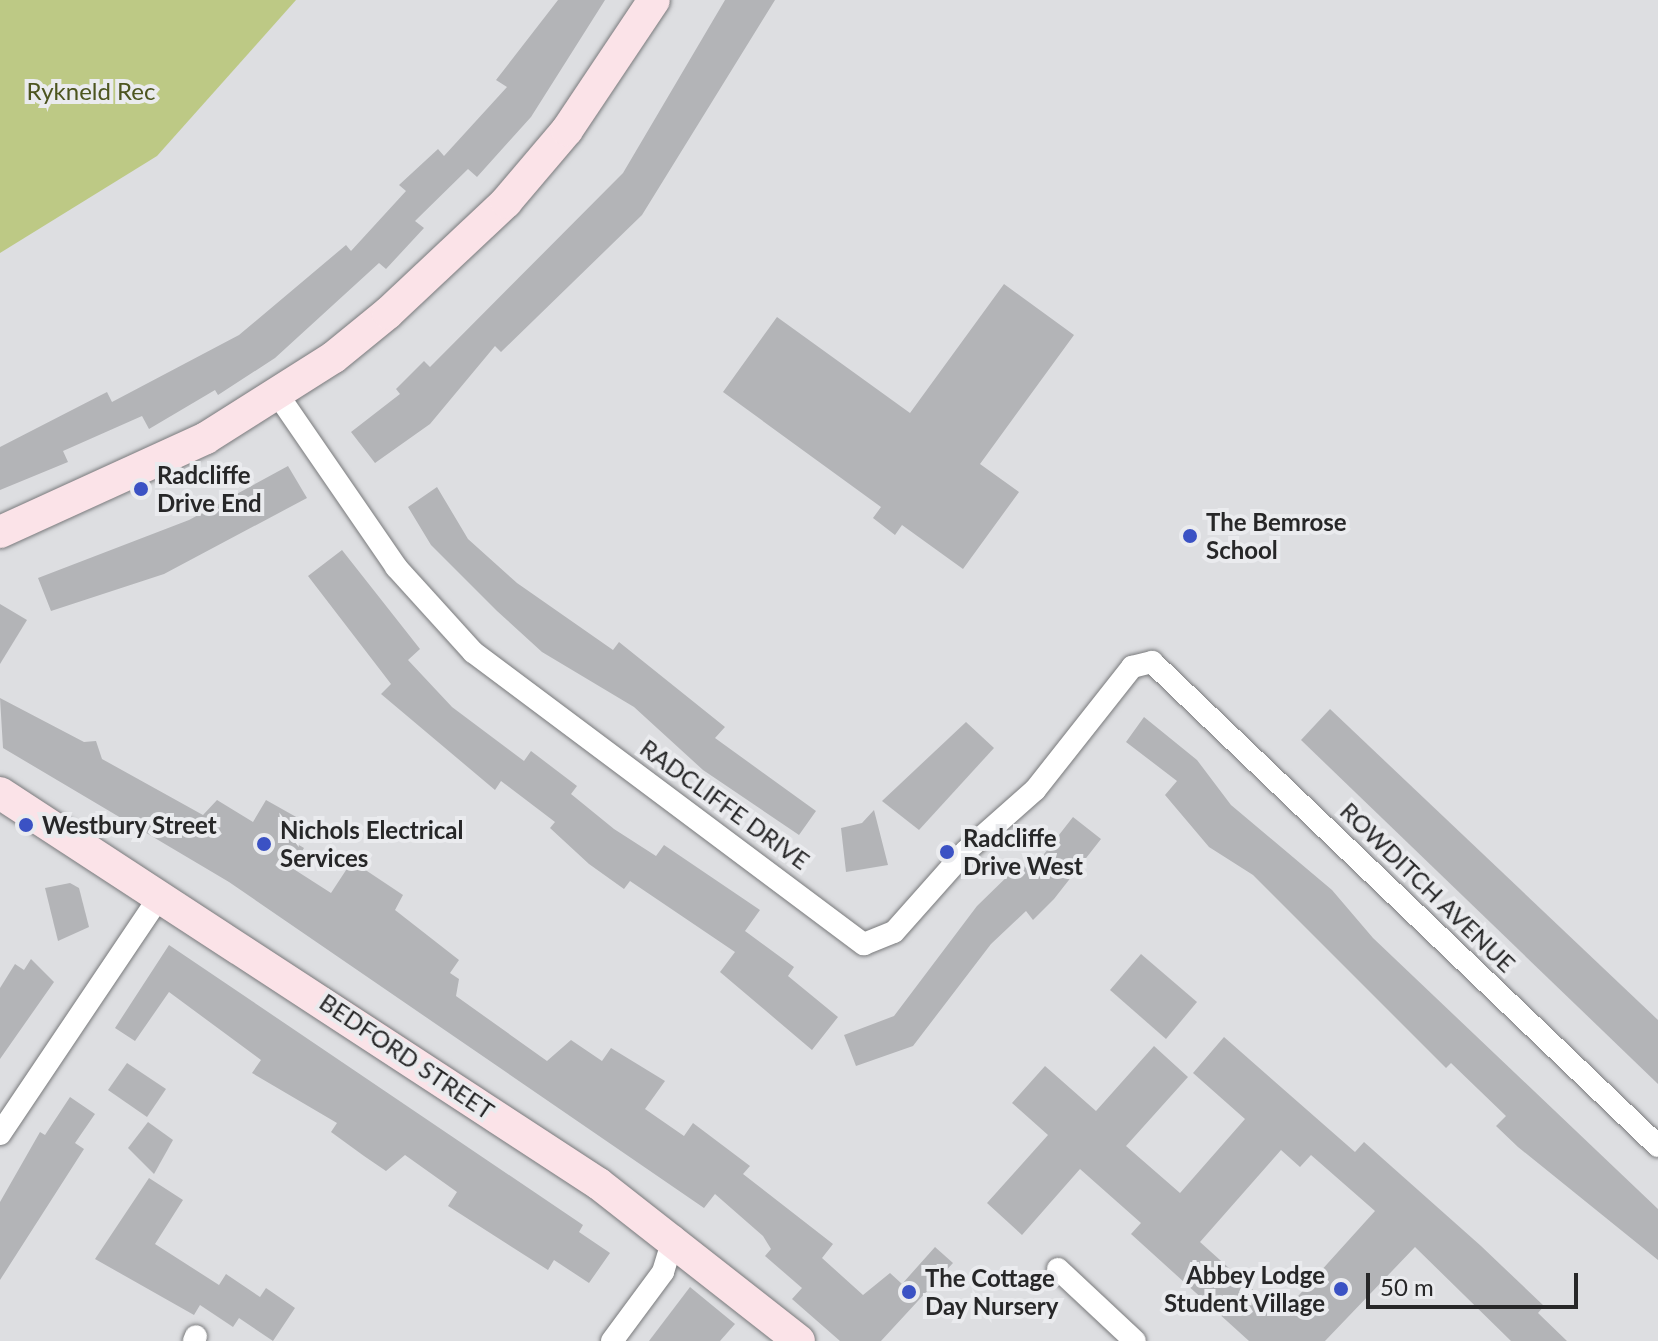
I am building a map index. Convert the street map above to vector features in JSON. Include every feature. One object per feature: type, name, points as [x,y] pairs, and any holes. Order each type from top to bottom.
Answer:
[{"type":"street","points":[[0,532],[132,475],[278,395],[388,313],[506,202],[567,130],[654,0]]},
{"type":"street","name":"RADCLIFFE DRIVE","points":[[278,395],[354,513],[473,652],[864,944],[894,932],[966,851],[1035,790],[1132,667],[1142,661],[1161,666]]},
{"type":"street","name":"ROWDITCH AVENUE","points":[[1161,666],[1658,1146]]},
{"type":"street","name":"BEDFORD STREET","points":[[0,793],[162,893],[674,1237],[799,1341]]},
{"type":"street","points":[[0,1134],[162,893]]},
{"type":"street","points":[[612,1341],[663,1272],[674,1237]]},
{"type":"street","points":[[1058,1269],[1135,1341]]},
{"type":"green space","name":"Rykneld Rec","points":[[0,0],[296,0],[157,156],[0,253]]},
{"type":"building","points":[[558,0],[605,0],[531,117],[477,177],[468,169],[415,221],[424,228],[386,269],[379,263],[275,358],[218,395],[215,390],[149,429],[142,416],[63,451],[68,462],[0,490],[0,447],[107,392],[112,402],[239,335],[346,245],[351,251],[406,191],[399,185],[438,149],[444,156],[507,87],[496,80]]},
{"type":"building","points":[[725,0],[775,0],[642,215],[501,352],[495,346],[430,424],[375,463],[351,432],[400,394],[396,389],[424,361],[430,367],[623,173]]},
{"type":"building","points":[[1004,284],[1074,335],[980,464],[1019,492],[963,569],[902,525],[895,535],[873,518],[881,507],[723,392],[777,317],[910,413]]},
{"type":"building","points":[[288,466],[307,498],[164,574],[51,611],[38,578],[189,520]]},
{"type":"building","points":[[437,487],[468,539],[517,583],[613,650],[619,642],[725,727],[715,738],[816,811],[799,835],[703,770],[634,707],[542,652],[497,611],[431,545],[408,507]]},
{"type":"building","points":[[342,550],[420,649],[408,660],[452,707],[524,761],[531,751],[577,786],[571,794],[614,829],[656,856],[664,845],[760,910],[745,931],[794,967],[788,976],[838,1017],[812,1050],[720,972],[735,952],[630,881],[624,889],[589,864],[550,828],[555,822],[501,781],[495,790],[381,694],[391,684],[308,576]]},
{"type":"building","points":[[0,604],[27,620],[0,664]]},
{"type":"building","points":[[0,698],[84,742],[96,741],[102,759],[203,815],[217,800],[253,822],[266,800],[298,818],[287,838],[304,848],[292,868],[331,893],[352,861],[403,895],[395,910],[459,960],[450,973],[459,979],[456,996],[547,1061],[571,1040],[602,1061],[611,1048],[665,1081],[645,1109],[684,1136],[693,1123],[750,1166],[743,1174],[833,1244],[822,1258],[863,1295],[890,1273],[902,1284],[935,1247],[953,1263],[881,1341],[840,1341],[792,1299],[802,1288],[765,1256],[771,1249],[763,1236],[715,1194],[704,1208],[229,882],[3,748]]},
{"type":"building","points":[[1330,709],[1658,1020],[1658,1084],[1301,740]]},
{"type":"building","points":[[1144,717],[1197,760],[1231,805],[1332,890],[1373,938],[1658,1209],[1658,1260],[1518,1147],[1496,1126],[1506,1116],[1451,1063],[1446,1068],[1253,875],[1209,847],[1165,795],[1177,781],[1126,742]]},
{"type":"building","points":[[966,722],[994,748],[919,830],[882,801]]},
{"type":"building","points":[[874,810],[888,865],[846,872],[841,828],[862,823]]},
{"type":"building","points":[[1073,817],[1101,839],[1054,899],[1033,920],[1026,911],[991,944],[913,1046],[856,1066],[844,1035],[894,1016],[977,906],[1021,863],[1030,872]]},
{"type":"building","points":[[70,883],[79,888],[89,927],[58,941],[45,888]]},
{"type":"building","points":[[169,945],[583,1225],[579,1232],[610,1253],[589,1283],[554,1260],[548,1270],[448,1206],[457,1192],[405,1155],[386,1171],[364,1156],[331,1132],[337,1123],[252,1073],[261,1060],[169,992],[135,1041],[115,1028]]},
{"type":"building","points":[[1141,954],[1197,1002],[1166,1039],[1110,990]]},
{"type":"building","points":[[31,959],[54,982],[0,1059],[0,988],[15,964],[24,970]]},
{"type":"building","points":[[1224,1037],[1355,1152],[1364,1142],[1544,1306],[1538,1313],[1567,1341],[1511,1341],[1415,1247],[1325,1341],[1249,1341],[1131,1234],[1141,1223],[1080,1169],[1022,1235],[987,1203],[1048,1135],[1012,1103],[1045,1066],[1096,1111],[1154,1046],[1188,1077],[1126,1146],[1180,1193],[1245,1119],[1193,1073]],"holes":[[[1281,1150],[1300,1167],[1311,1155],[1375,1211],[1281,1315],[1200,1242]]]},
{"type":"building","points":[[127,1063],[166,1089],[147,1117],[108,1090]]},
{"type":"building","points":[[70,1097],[95,1114],[75,1143],[84,1149],[0,1280],[0,1202],[40,1132],[45,1135]]},
{"type":"building","points":[[148,1122],[173,1140],[154,1174],[128,1148]]},
{"type":"building","points":[[149,1178],[183,1200],[155,1244],[219,1285],[226,1274],[260,1297],[266,1288],[295,1308],[273,1341],[239,1318],[233,1327],[200,1305],[194,1315],[95,1259]]},
{"type":"building","points":[[690,1287],[735,1324],[720,1341],[649,1341]]},
{"type":"place","name":"Radcliffe Drive End","points":[[141,489]]},
{"type":"place","name":"The Bemrose School","points":[[1190,536]]},
{"type":"place","name":"Westbury Street","points":[[26,825]]},
{"type":"place","name":"Nichols Electrical Services","points":[[264,844]]},
{"type":"place","name":"Radcliffe Drive West","points":[[947,852]]},
{"type":"place","name":"Abbey Lodge Student Village","points":[[1341,1289]]},
{"type":"place","name":"The Cottage Day Nursery","points":[[909,1292]]}]
